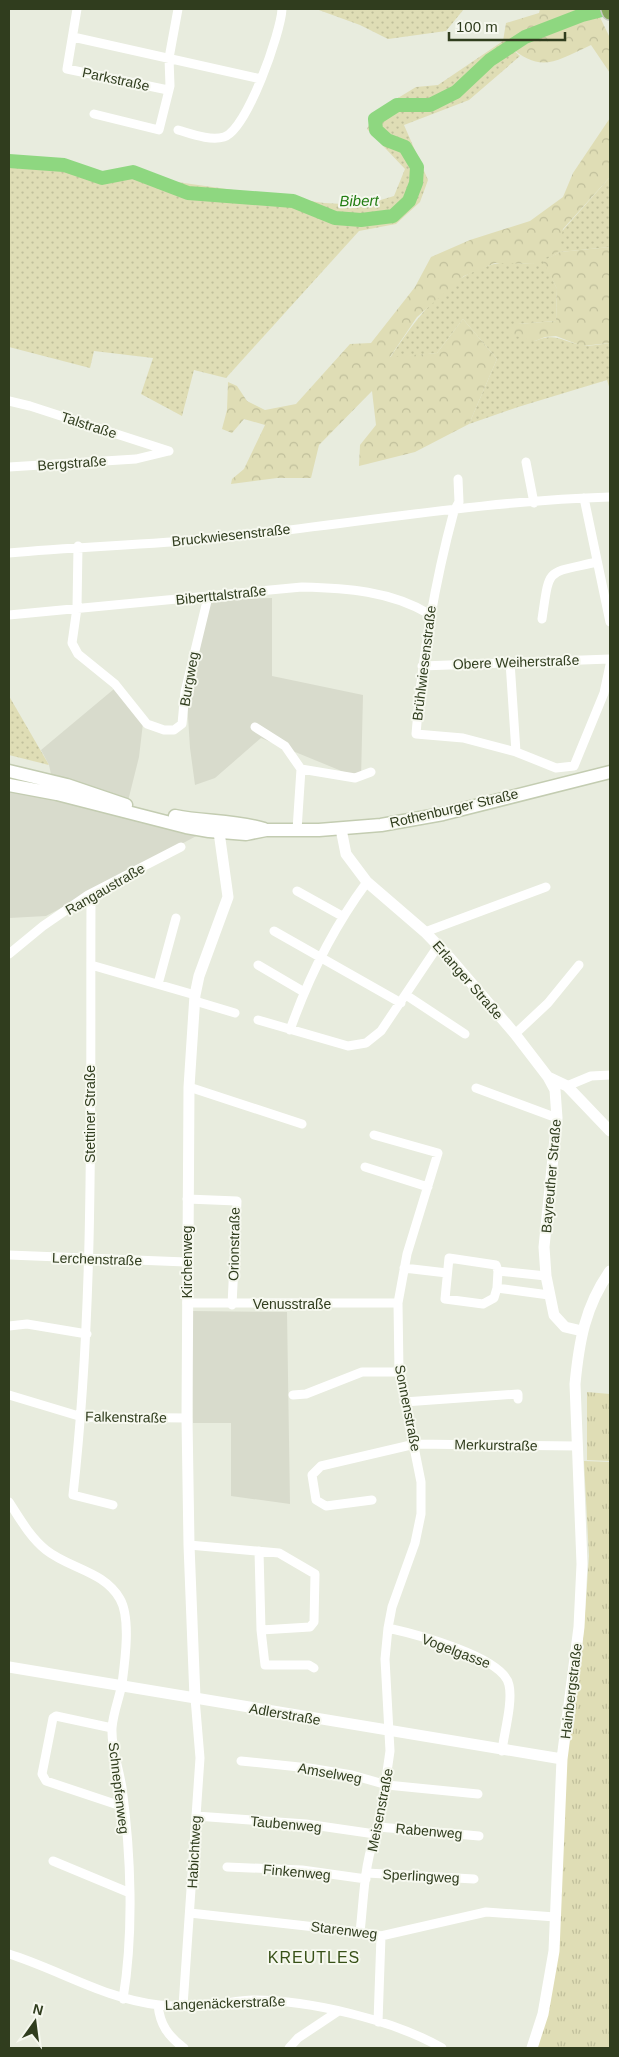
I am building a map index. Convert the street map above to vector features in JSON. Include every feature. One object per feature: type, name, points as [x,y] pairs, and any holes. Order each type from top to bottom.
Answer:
[{"type":"main road","name":"Rothenburger Straße","points":[[9,772],[67,785],[149,811],[219,823],[248,824],[266,830]]},
{"type":"main road","name":"Rothenburger Straße","points":[[9,785],[56,794],[186,826],[219,832],[246,834],[266,830],[341,829],[381,825],[443,814],[610,772]]},
{"type":"street","name":"Parkstraße","points":[[77,9],[67,68],[168,90]]},
{"type":"street","name":"Parkstraße","points":[[94,114],[159,130],[170,86],[169,58],[178,9]]},
{"type":"street","points":[[178,130],[204,136],[226,136],[237,128],[252,103],[282,9]]},
{"type":"street","points":[[73,37],[261,79]]},
{"type":"street","name":"Talstraße","points":[[9,401],[169,451]]},
{"type":"street","points":[[134,440],[142,449],[136,459]]},
{"type":"street","name":"Bergstraße","points":[[9,467],[136,459],[169,451]]},
{"type":"street","points":[[526,462],[534,503]]},
{"type":"street","points":[[454,511],[459,502],[458,479]]},
{"type":"street","name":"Bruckwiesenstraße","points":[[9,553],[78,546],[207,539],[454,511],[610,497]]},
{"type":"street","points":[[584,498],[610,622]]},
{"type":"street","name":"Brühlwiesenstraße","points":[[454,511],[429,614],[416,734],[463,738],[516,752],[556,768],[574,766],[604,693],[610,665]]},
{"type":"street","points":[[76,608],[78,546]]},
{"type":"street","points":[[542,619],[548,580],[554,572],[597,562]]},
{"type":"street","name":"Biberttalstraße","points":[[9,615],[208,597],[279,588],[334,588],[375,593],[415,605],[429,614]]},
{"type":"street","name":"Burgweg","points":[[76,608],[72,643],[78,654],[115,684],[147,724],[164,730],[174,730],[182,724],[185,692],[208,597]]},
{"type":"street","name":"Obere Weiherstraße","points":[[422,666],[610,659]]},
{"type":"street","points":[[510,662],[516,752]]},
{"type":"street","points":[[254,726],[285,746],[301,769],[297,830]]},
{"type":"street","points":[[301,769],[356,778],[371,772]]},
{"type":"street","name":"Erlanger Straße","points":[[341,829],[346,854],[367,882],[425,932],[438,946],[515,1034],[548,1077],[567,1086],[608,1127]]},
{"type":"street","name":"Kirchenweg","points":[[195,1698],[189,1545],[187,1418],[186,1262],[189,1087],[195,998],[200,976],[228,897],[219,832]]},
{"type":"street","name":"Rangaustraße","points":[[9,954],[43,926],[88,895],[181,847]]},
{"type":"street","points":[[290,1030],[320,957],[342,916],[367,882]]},
{"type":"street","points":[[425,932],[546,887]]},
{"type":"street","points":[[297,891],[342,916]]},
{"type":"street","name":"Stettiner Straße","points":[[88,895],[91,903],[88,1334],[82,1418],[73,1496],[113,1505]]},
{"type":"street","points":[[158,984],[176,918]]},
{"type":"street","points":[[274,931],[466,1034]]},
{"type":"street","points":[[258,1020],[348,1046],[366,1043],[381,1031],[438,946]]},
{"type":"street","points":[[91,965],[158,984],[235,1013]]},
{"type":"street","points":[[258,965],[304,992]]},
{"type":"street","points":[[515,1034],[548,1003],[579,965]]},
{"type":"street","points":[[567,1086],[591,1076],[610,1076]]},
{"type":"street","name":"Bayreuther Straße","points":[[548,1077],[554,1090],[556,1118],[544,1247],[546,1276],[554,1315],[565,1327],[582,1331]]},
{"type":"street","points":[[189,1087],[302,1124]]},
{"type":"street","points":[[476,1088],[556,1118]]},
{"type":"street","name":"Sonnenstraße","points":[[374,1136],[438,1153],[404,1268],[398,1303],[399,1372],[404,1402],[415,1444],[421,1482],[421,1514],[415,1543],[392,1607],[388,1628]]},
{"type":"street","points":[[365,1167],[428,1186]]},
{"type":"street","name":"Orionstraße","points":[[187,1199],[237,1201],[232,1304]]},
{"type":"street","name":"Lerchenstraße","points":[[9,1255],[186,1262]]},
{"type":"street","points":[[449,1258],[496,1264],[498,1271],[497,1288],[494,1298],[482,1304],[445,1299],[449,1258]]},
{"type":"street","points":[[404,1268],[447,1273]]},
{"type":"street","points":[[498,1271],[546,1276]]},
{"type":"street","name":"Hainbergstraße","points":[[532,2048],[549,1983],[555,1917],[562,1759],[579,1627],[582,1564],[575,1384],[577,1356],[582,1331],[594,1297],[610,1271]]},
{"type":"street","points":[[497,1288],[549,1294]]},
{"type":"street","name":"Venusstraße","points":[[186,1303],[398,1303]]},
{"type":"street","points":[[9,1326],[27,1324],[88,1334]]},
{"type":"street","points":[[293,1396],[306,1394],[362,1372],[399,1372]]},
{"type":"street","points":[[404,1402],[518,1394],[518,1399]]},
{"type":"street","name":"Falkenstraße","points":[[9,1395],[82,1418],[187,1418]]},
{"type":"street","name":"Merkurstraße","points":[[372,1500],[326,1506],[316,1500],[312,1475],[321,1466],[415,1444],[578,1446]]},
{"type":"street","name":"Schnepfenweg","points":[[9,1502],[29,1532],[45,1549],[65,1562],[106,1582],[120,1599],[125,1609],[122,1685],[112,1728],[124,1807],[130,1893],[122,1999]]},
{"type":"street","points":[[189,1545],[279,1553],[315,1574],[314,1622],[310,1628],[261,1630]]},
{"type":"street","points":[[259,1551],[261,1630],[265,1665],[309,1666],[314,1668]]},
{"type":"street","name":"Meisenstraße","points":[[360,1932],[366,1876],[387,1785],[390,1732],[385,1659],[388,1628]]},
{"type":"street","name":"Vogelgasse","points":[[388,1628],[454,1648],[497,1667],[504,1673],[510,1691],[502,1750]]},
{"type":"street","name":"Adlerstraße","points":[[9,1667],[390,1732],[562,1759]]},
{"type":"street","name":"Habichtweg","points":[[183,2006],[200,1758],[195,1698]]},
{"type":"street","points":[[112,1728],[56,1716],[53,1718],[42,1774],[46,1781],[124,1807]]},
{"type":"street","name":"Amselweg","points":[[241,1761],[317,1769],[352,1775],[387,1785],[478,1794]]},
{"type":"street","name":"Taubenweg","points":[[196,1816],[377,1830]]},
{"type":"street","name":"Rabenweg","points":[[377,1830],[479,1836]]},
{"type":"street","points":[[53,1861],[130,1893]]},
{"type":"street","name":"Finkenweg","points":[[227,1867],[302,1870],[366,1876]]},
{"type":"street","name":"Sperlingweg","points":[[366,1876],[474,1880]]},
{"type":"street","name":"Starenweg","points":[[190,1913],[381,1936],[486,1912],[555,1917]]},
{"type":"street","points":[[378,2022],[381,1936]]},
{"type":"street","name":"Langenäckerstraße","points":[[9,1954],[122,1999],[158,2005],[183,2006],[211,2006],[250,2000],[291,2001],[378,2022],[421,2036],[442,2048]]},
{"type":"street","points":[[158,2005],[160,2020],[168,2035],[184,2048]]},
{"type":"street","points":[[289,2048],[298,2038],[337,2012]]},
{"type":"shaded area","points":[[272,598],[272,676],[363,695],[361,779],[261,738],[215,778],[195,785],[187,701],[210,600]]},
{"type":"shaded area","points":[[114,689],[143,723],[139,757],[126,809],[202,833],[46,916],[9,918],[9,787],[56,797],[49,765],[41,750]]},
{"type":"shaded area","points":[[191,1311],[287,1312],[290,1504],[231,1496],[231,1423],[193,1423]]},
{"type":"green space","points":[[316,9],[464,9],[446,31],[388,39],[360,25]]},
{"type":"green space","points":[[540,9],[596,9],[610,38],[610,73],[591,45],[546,63],[536,62],[527,58],[503,41],[506,23],[539,13]]},
{"type":"green space","points":[[503,41],[520,56],[469,100],[404,125],[428,180],[420,202],[396,224],[359,231],[226,378],[194,370],[182,416],[141,394],[153,358],[94,351],[90,368],[9,347],[9,158],[324,203],[364,205],[394,196],[405,169],[367,129],[375,112],[416,87],[438,85]]},
{"type":"green space","points":[[610,118],[610,177],[563,229],[559,251],[533,264],[495,263],[464,276],[417,317],[390,357],[437,353],[463,319],[497,359],[469,424],[415,452],[359,466],[360,445],[376,425],[372,391],[319,445],[311,478],[277,478],[231,484],[232,479],[244,469],[265,425],[244,419],[232,433],[222,429],[227,410],[228,382],[237,386],[247,401],[265,410],[296,404],[350,344],[371,343],[415,287],[431,257],[470,240],[530,221],[563,197],[573,173]]},
{"type":"green space","points":[[610,177],[610,247],[560,252],[544,261],[557,289],[556,321],[518,324],[535,341],[549,337],[585,346],[610,343],[610,390],[607,380],[469,424],[497,359],[463,319],[437,353],[390,358],[422,314],[461,278],[477,270],[499,263],[533,264]]},
{"type":"green space","points":[[610,247],[610,343],[582,346],[556,336],[545,337],[535,341],[512,335],[510,331],[518,324],[556,321],[557,289],[543,261],[560,252]]},
{"type":"green space","points":[[9,696],[49,765],[9,755]]},
{"type":"green space","points":[[587,1392],[610,1394],[610,1461],[587,1460]]},
{"type":"green space","points":[[584,1461],[610,1462],[610,2048],[530,2048],[546,2010],[569,1721],[582,1650],[589,1556]]},
{"type":"waterway","name":"Bibert","points":[[9,161],[64,165],[102,178],[133,172],[188,193],[293,201],[335,218],[361,220],[393,216],[409,201],[416,183],[417,167],[405,147],[387,140],[376,130],[375,119],[397,105],[430,105],[456,92],[490,60],[525,37],[582,15],[606,9]]},
{"type":"district","name":"KREUTLES","points":[[314,1957]]}]
